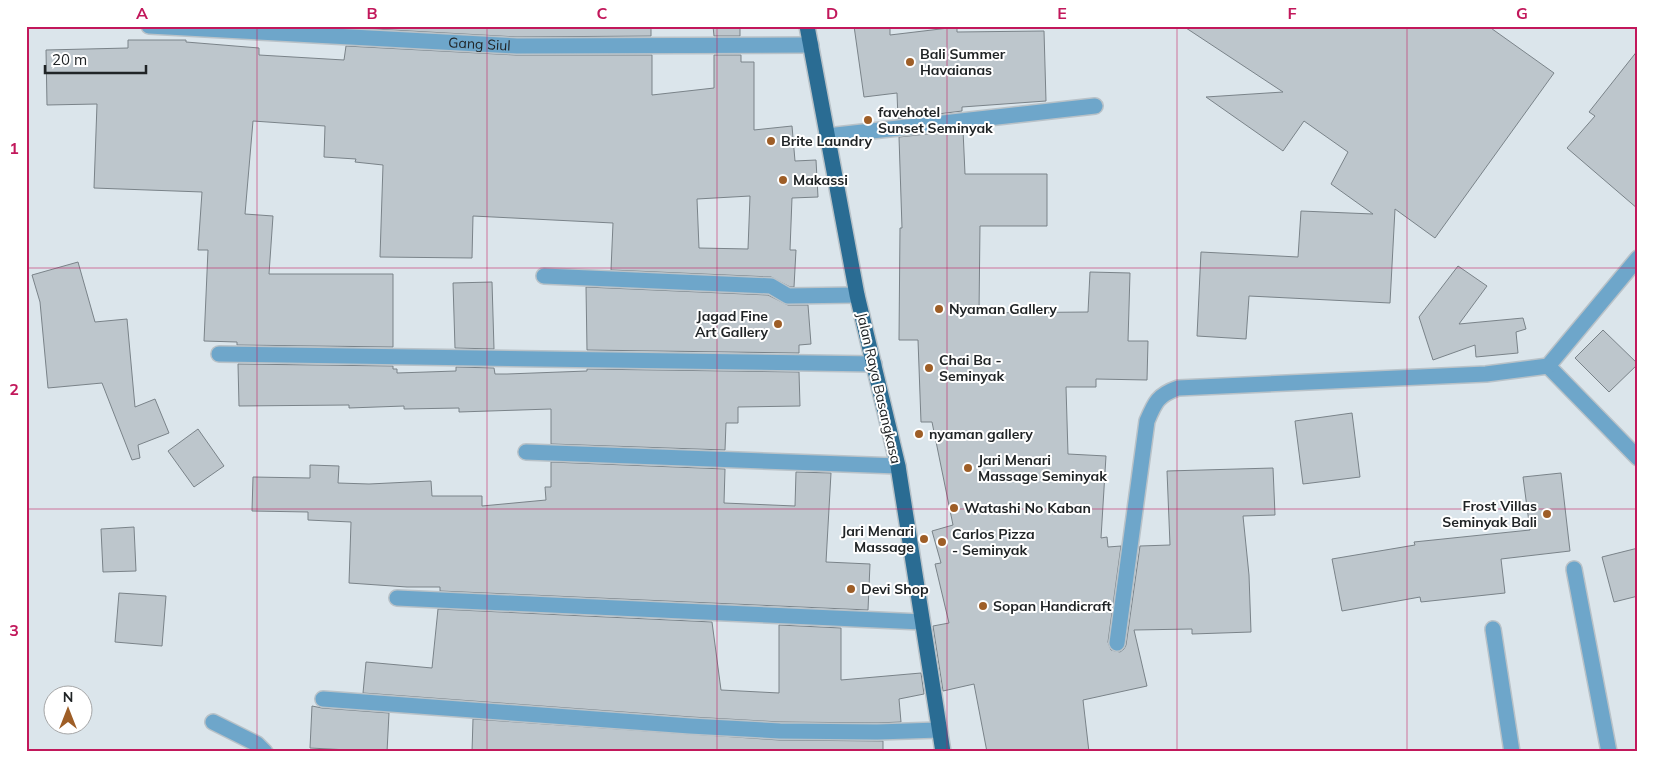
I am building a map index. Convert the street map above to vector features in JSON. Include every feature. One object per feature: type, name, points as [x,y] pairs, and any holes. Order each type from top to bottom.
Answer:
[{"type":"main road","name":"Jalan Raya Basangkasa","points":[[808,26],[857,295],[898,466],[943,752]]},
{"type":"street","name":"Gang Siul","points":[[149,26],[516,46],[811,45]]},
{"type":"street","points":[[827,136],[1095,106]]},
{"type":"street","points":[[1117,643],[1147,421],[1154,404],[1166,393],[1178,388],[1486,374],[1548,366],[1638,258]]},
{"type":"street","points":[[544,276],[771,286],[788,296],[857,295]]},
{"type":"street","points":[[220,354],[874,364]]},
{"type":"street","points":[[1548,366],[1638,458]]},
{"type":"street","points":[[526,452],[898,466]]},
{"type":"street","points":[[1574,569],[1609,752]]},
{"type":"street","points":[[397,598],[922,622]]},
{"type":"street","points":[[1493,629],[1512,752]]},
{"type":"street","points":[[322,699],[780,731],[877,732],[939,730]]},
{"type":"street","points":[[213,722],[257,744],[265,752]]},
{"type":"building","points":[[356,26],[651,26],[651,36],[517,37],[356,28]]},
{"type":"building","points":[[713,26],[740,26],[740,36],[714,36]]},
{"type":"building","points":[[854,26],[890,26],[890,35],[957,27],[957,32],[1044,31],[1046,101],[962,107],[962,111],[898,119],[897,93],[864,97]]},
{"type":"building","points":[[1183,26],[1488,26],[1554,73],[1435,238],[1395,209],[1390,303],[1249,296],[1246,339],[1197,336],[1201,252],[1298,257],[1301,211],[1373,214],[1331,184],[1348,152],[1304,121],[1283,151],[1206,97],[1283,92]]},
{"type":"building","points":[[128,40],[186,40],[186,42],[259,48],[259,55],[344,60],[346,46],[516,55],[652,55],[652,95],[714,88],[714,55],[741,55],[741,62],[754,62],[754,130],[792,126],[795,161],[816,160],[818,197],[792,198],[790,250],[796,250],[794,287],[790,287],[771,277],[611,270],[613,223],[473,216],[472,258],[380,257],[383,165],[355,162],[356,159],[324,157],[325,126],[253,121],[245,214],[273,216],[269,274],[393,274],[393,347],[237,345],[237,342],[204,341],[208,250],[198,250],[202,192],[94,188],[97,104],[47,105],[46,50],[128,48]],"holes":[[[750,196],[748,249],[699,248],[697,199]]]},
{"type":"building","points":[[1638,50],[1638,209],[1567,148],[1595,116],[1589,112]]},
{"type":"building","points":[[963,130],[965,174],[1047,174],[1047,226],[980,226],[979,313],[1088,312],[1090,272],[1130,273],[1128,341],[1148,341],[1147,380],[1096,379],[1096,387],[1066,387],[1068,454],[1106,456],[1101,538],[1107,537],[1108,547],[1121,546],[1108,642],[1111,650],[1120,652],[1126,645],[1140,546],[1170,545],[1167,471],[1273,468],[1275,515],[1243,516],[1249,575],[1251,632],[1192,634],[1192,629],[1134,630],[1147,686],[1083,700],[1089,752],[987,752],[974,684],[943,691],[933,626],[949,623],[935,564],[941,563],[932,531],[953,525],[932,422],[921,422],[918,340],[899,340],[900,228],[902,228],[899,137]]},
{"type":"building","points":[[78,262],[95,322],[127,319],[135,407],[155,399],[169,433],[138,445],[140,458],[132,460],[102,383],[48,388],[40,302],[32,275]]},
{"type":"building","points":[[1458,266],[1487,286],[1459,324],[1523,318],[1526,329],[1516,332],[1518,353],[1476,357],[1475,345],[1433,360],[1419,317]]},
{"type":"building","points":[[492,282],[494,349],[455,348],[453,283]]},
{"type":"building","points":[[586,287],[768,295],[788,305],[808,305],[811,344],[799,345],[799,353],[587,350]]},
{"type":"building","points":[[1603,330],[1638,364],[1609,392],[1575,358]]},
{"type":"building","points":[[238,364],[393,366],[393,369],[397,369],[397,373],[456,371],[456,367],[494,368],[495,374],[587,371],[587,369],[799,372],[800,406],[738,407],[738,423],[726,423],[725,450],[551,444],[551,409],[459,412],[459,408],[404,409],[404,406],[349,408],[349,405],[239,406]]},
{"type":"building","points":[[1352,413],[1360,477],[1303,484],[1295,421]]},
{"type":"building","points":[[198,429],[224,466],[194,487],[168,451]]},
{"type":"building","points":[[551,462],[725,469],[724,503],[795,506],[796,472],[831,473],[826,562],[870,564],[868,610],[440,591],[440,587],[349,583],[351,522],[308,520],[308,512],[252,511],[253,477],[310,478],[310,465],[339,466],[338,483],[369,484],[431,481],[432,496],[482,496],[482,506],[546,500],[545,487],[551,487]]},
{"type":"building","points":[[1561,473],[1570,551],[1501,559],[1505,593],[1421,602],[1420,597],[1342,611],[1332,559],[1415,545],[1414,542],[1530,530],[1523,477]]},
{"type":"building","points":[[134,527],[136,571],[103,572],[101,529]]},
{"type":"building","points":[[1638,548],[1638,596],[1614,602],[1602,557]]},
{"type":"building","points":[[119,593],[166,596],[162,646],[115,642]]},
{"type":"building","points":[[438,609],[712,622],[721,690],[779,693],[779,625],[841,628],[841,680],[921,673],[924,694],[899,699],[901,722],[877,723],[780,722],[691,717],[363,693],[366,662],[432,668]]},
{"type":"building","points":[[312,706],[389,713],[387,752],[310,748]]},
{"type":"building","points":[[473,719],[779,740],[883,741],[883,752],[472,752]]},
{"type":"place","name":"Bali Summer Havaianas","points":[[910,62]]},
{"type":"place","name":"favehotel Sunset Seminyak","points":[[868,120]]},
{"type":"place","name":"Brite Laundry","points":[[771,141]]},
{"type":"place","name":"Makassi","points":[[783,180]]},
{"type":"place","name":"Nyaman Gallery","points":[[939,309]]},
{"type":"place","name":"Jagad Fine Art Gallery","points":[[778,324]]},
{"type":"place","name":"Chai Ba - Seminyak","points":[[929,368]]},
{"type":"place","name":"nyaman gallery","points":[[919,434]]},
{"type":"place","name":"Jari Menari Massage Seminyak","points":[[968,468]]},
{"type":"place","name":"Watashi No Kaban","points":[[954,508]]},
{"type":"place","name":"Frost Villas Seminyak Bali","points":[[1547,514]]},
{"type":"place","name":"Jari Menari Massage","points":[[924,539]]},
{"type":"place","name":"Carlos Pizza - Seminyak","points":[[942,542]]},
{"type":"place","name":"Devi Shop","points":[[851,589]]},
{"type":"place","name":"Sopan Handicraft","points":[[983,606]]}]
